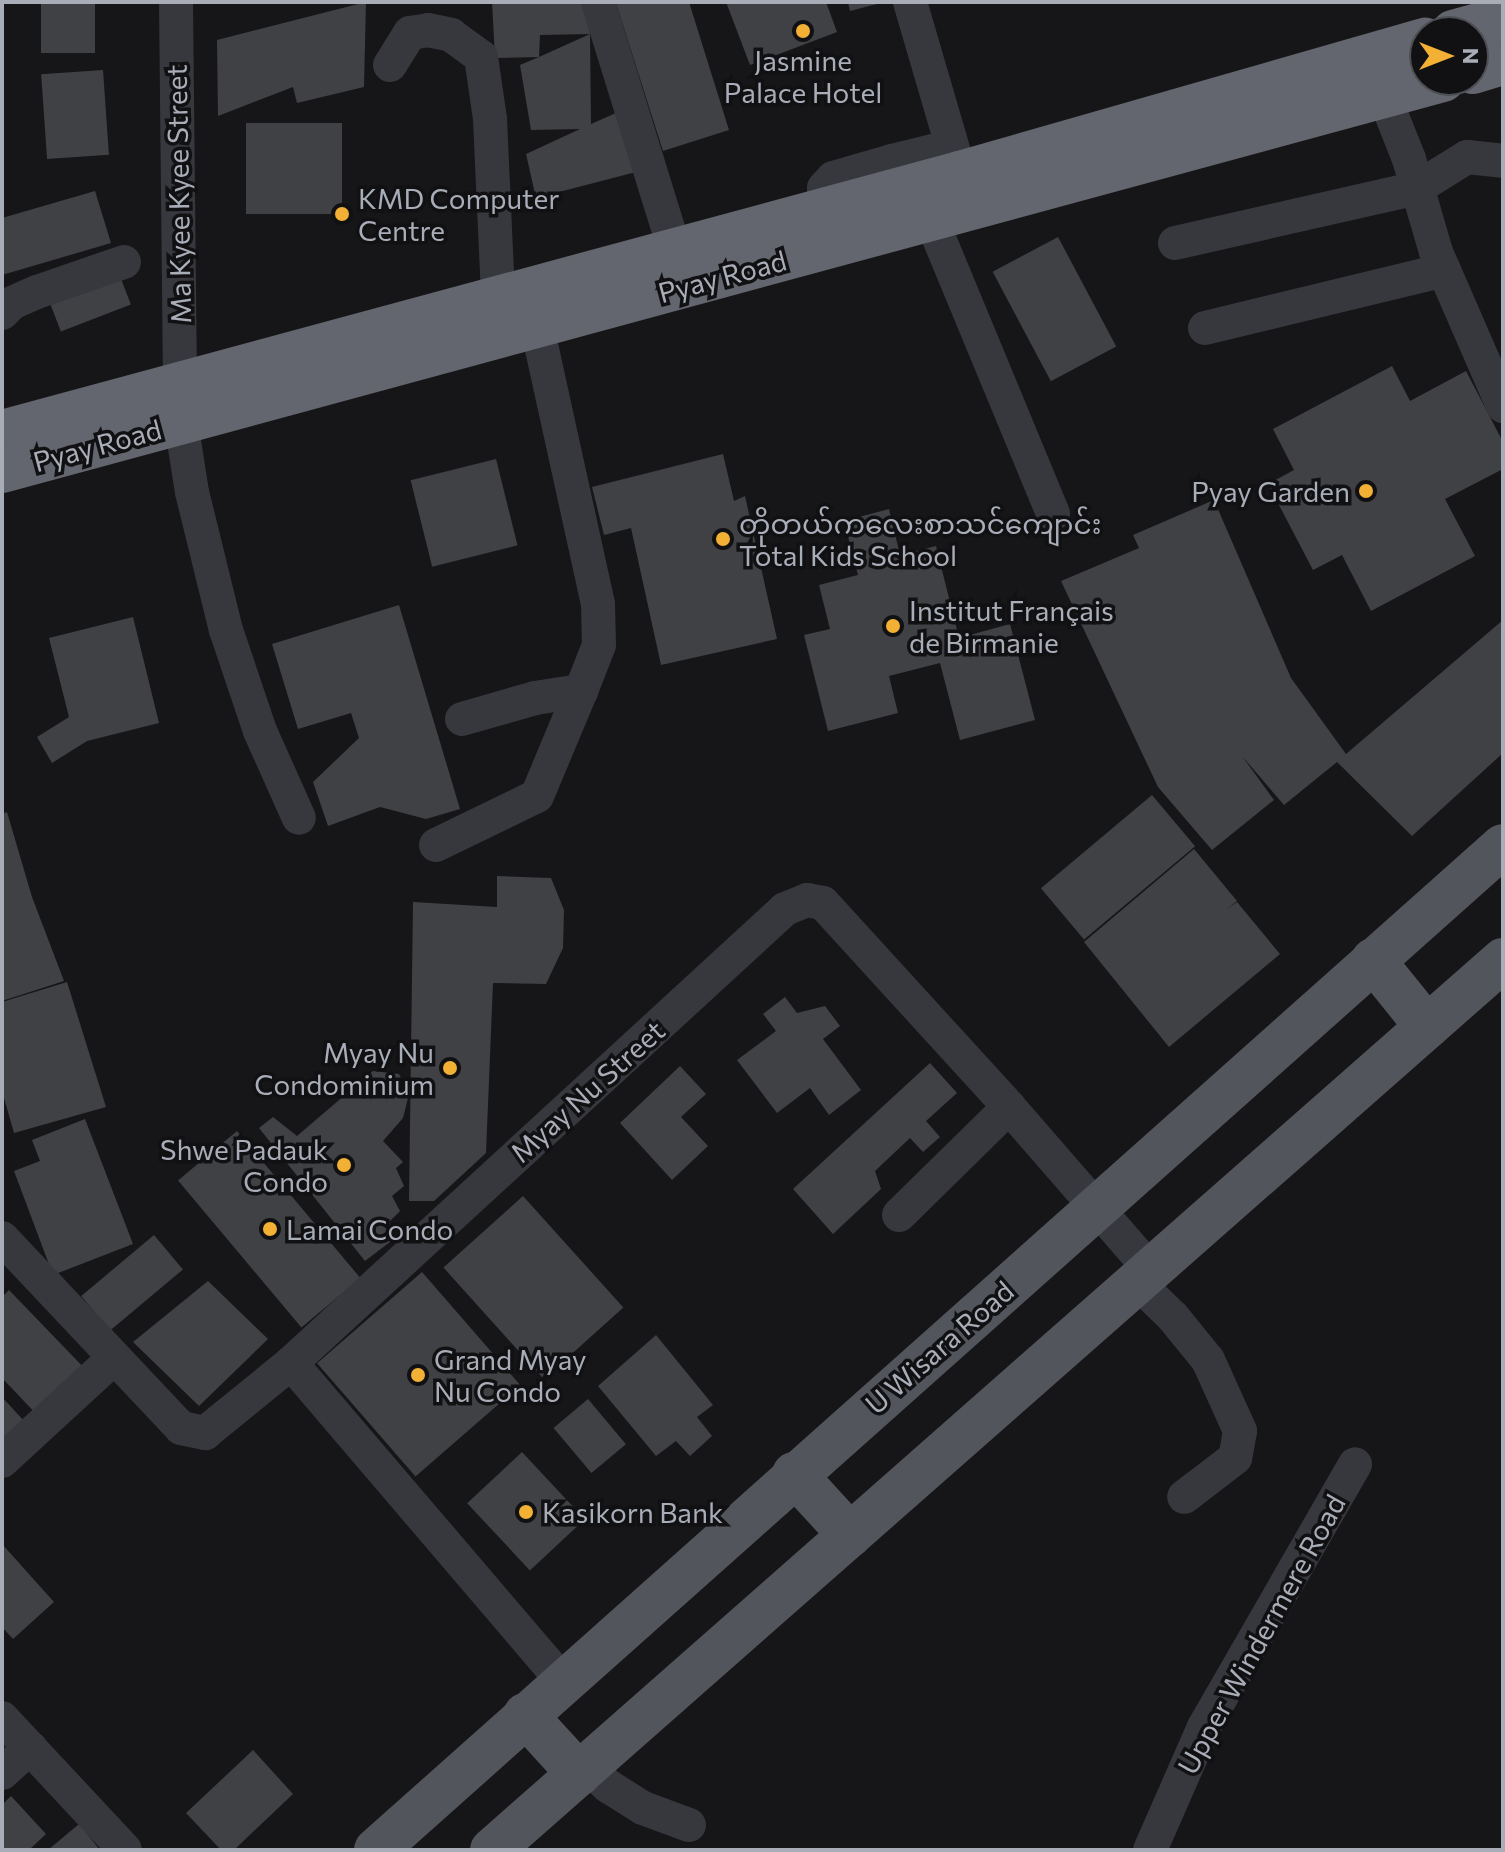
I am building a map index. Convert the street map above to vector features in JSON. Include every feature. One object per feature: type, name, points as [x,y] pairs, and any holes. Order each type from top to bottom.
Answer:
[{"type":"highway","name":"Pyay Road","points":[[2,471],[180,404],[498,298],[960,173],[1409,45]]},
{"type":"highway","name":"Pyay Road","points":[[2,432],[180,404],[537,326],[1409,89]]},
{"type":"main road","name":"U Wisara Road","points":[[376,1850],[794,1474],[1503,846]]},
{"type":"main road","points":[[1373,960],[1427,1027]]},
{"type":"main road","points":[[492,1850],[1503,960]]},
{"type":"main road","points":[[794,1474],[850,1535]]},
{"type":"main road","points":[[525,1715],[583,1770]]},
{"type":"street","name":"Ma Kyee Kyee Street","points":[[176,2],[180,404],[192,492],[226,630],[260,731],[299,818]]},
{"type":"street","points":[[598,2],[674,248]]},
{"type":"street","points":[[910,2],[960,173]]},
{"type":"street","points":[[390,65],[410,33],[428,30],[451,35],[481,57],[490,119],[498,298]]},
{"type":"street","points":[[1384,96],[1444,270],[1503,406]]},
{"type":"street","points":[[1175,243],[1417,188],[1467,157],[1503,161]]},
{"type":"street","points":[[931,219],[1053,514]]},
{"type":"street","points":[[2,313],[12,303],[37,292],[124,262]]},
{"type":"street","points":[[1205,328],[1444,270]]},
{"type":"street","points":[[436,845],[537,796],[599,645],[598,604],[537,326]]},
{"type":"street","points":[[462,719],[535,698],[581,691]]},
{"type":"street","name":"Myay Nu Street","points":[[2,1238],[181,1428],[205,1433],[291,1363],[785,909],[807,900],[823,903],[1097,1207],[1143,1276],[1208,1360],[1240,1431],[1235,1458],[1184,1497]]},
{"type":"street","points":[[899,1215],[1009,1107]]},
{"type":"street","points":[[2,1461],[113,1359]]},
{"type":"street","points":[[291,1363],[563,1682]]},
{"type":"street","name":"Upper Windermere Road","points":[[1150,1850],[1204,1727],[1355,1464]]},
{"type":"street","points":[[2,1718],[125,1850]]},
{"type":"street","points":[[2,1773],[30,1748]]},
{"type":"street","points":[[583,1770],[643,1808],[689,1825]]},
{"type":"building","points":[[366,2],[364,87],[297,103],[293,87],[218,116],[217,40]]},
{"type":"building","points":[[492,2],[586,2],[590,34],[540,35],[539,57],[495,58]]},
{"type":"building","points":[[689,2],[729,130],[663,151],[616,3]]},
{"type":"building","points":[[726,2],[826,2],[837,32],[750,65]]},
{"type":"building","points":[[848,2],[881,2],[881,3],[850,11]]},
{"type":"building","points":[[41,3],[95,3],[95,53],[41,53]]},
{"type":"building","points":[[590,34],[591,124],[616,113],[636,172],[536,198],[526,154],[580,129],[531,130],[520,65]]},
{"type":"building","points":[[103,70],[109,155],[47,159],[41,74]]},
{"type":"building","points":[[246,123],[342,123],[342,214],[246,214]]},
{"type":"building","points":[[95,191],[111,243],[2,275],[2,218]]},
{"type":"building","points":[[1058,237],[1116,346],[1051,381],[993,272]]},
{"type":"building","points":[[118,271],[131,305],[61,331],[48,298]]},
{"type":"building","name":"Pyay Garden","points":[[1392,366],[1410,401],[1466,371],[1503,442],[1503,469],[1445,499],[1475,556],[1371,611],[1342,555],[1313,570],[1268,484],[1294,470],[1273,429]]},
{"type":"building","points":[[723,454],[734,501],[745,496],[777,639],[661,665],[631,528],[604,535],[592,487]]},
{"type":"building","points":[[496,459],[518,545],[432,567],[411,480]]},
{"type":"building","points":[[1214,500],[1291,678],[1346,754],[1503,620],[1503,753],[1412,836],[1337,762],[1284,805],[1242,756],[1274,800],[1212,850],[1158,787],[1061,581],[1139,548],[1133,535]]},
{"type":"building","name":"Institut Français de Birmanie","points":[[889,509],[900,555],[936,546],[959,638],[1010,624],[1035,720],[960,740],[940,663],[889,676],[898,713],[828,731],[804,635],[830,629],[819,585],[858,575],[844,521]]},
{"type":"building","points":[[399,605],[460,809],[426,819],[380,807],[328,826],[313,782],[359,738],[351,713],[298,729],[272,644]]},
{"type":"building","points":[[133,617],[159,723],[87,741],[52,763],[37,737],[69,717],[49,638]]},
{"type":"building","points":[[1152,795],[1195,846],[1084,940],[1041,888]]},
{"type":"building","points":[[7,812],[32,897],[64,981],[2,1001],[2,814]]},
{"type":"building","points":[[1194,849],[1237,901],[1226,910],[1237,902],[1280,954],[1169,1047],[1084,942]]},
{"type":"building","name":"Myay Nu Condominium","points":[[497,876],[551,878],[564,910],[563,948],[546,984],[493,983],[486,1153],[434,1201],[409,1201],[413,902],[497,907]]},
{"type":"building","points":[[67,982],[106,1107],[14,1133],[2,1091],[2,1002]]},
{"type":"building","points":[[785,997],[797,1013],[825,1006],[840,1026],[823,1039],[861,1090],[829,1115],[810,1088],[777,1113],[737,1060],[776,1031],[763,1014]]},
{"type":"building","points":[[930,1063],[957,1093],[926,1121],[940,1137],[923,1152],[910,1138],[875,1171],[881,1189],[833,1234],[793,1189]]},
{"type":"building","points":[[680,1066],[706,1094],[681,1117],[708,1146],[672,1180],[620,1123]]},
{"type":"building","name":"Shwe Padauk Condo","points":[[373,1071],[399,1074],[409,1094],[403,1118],[383,1141],[403,1162],[396,1168],[404,1186],[392,1196],[400,1211],[389,1222],[394,1239],[365,1261],[259,1128],[273,1117],[297,1136]]},
{"type":"building","points":[[85,1119],[133,1244],[53,1275],[14,1171],[40,1161],[32,1140]]},
{"type":"building","name":"Lamai Condo","points":[[237,1131],[360,1278],[301,1328],[178,1180]]},
{"type":"building","points":[[523,1196],[623,1307],[544,1379],[443,1268]]},
{"type":"building","points":[[154,1235],[183,1269],[110,1331],[81,1296]]},
{"type":"building","name":"Grand Myay Nu Condo","points":[[422,1272],[520,1385],[416,1476],[317,1363]]},
{"type":"building","points":[[208,1281],[268,1339],[199,1406],[133,1342]]},
{"type":"building","points":[[9,1290],[88,1372],[41,1419],[2,1378],[2,1297]]},
{"type":"building","points":[[656,1335],[713,1405],[697,1417],[712,1436],[690,1456],[676,1441],[656,1456],[598,1386]]},
{"type":"building","points":[[2,1397],[24,1421],[2,1442]]},
{"type":"building","points":[[588,1399],[626,1444],[591,1473],[554,1428]]},
{"type":"building","name":"Kasikorn Bank","points":[[522,1452],[585,1519],[530,1570],[467,1503]]},
{"type":"building","points":[[2,1544],[54,1602],[13,1639],[2,1627]]},
{"type":"building","points":[[253,1750],[293,1794],[234,1850],[221,1850],[186,1813]]},
{"type":"building","points":[[11,1796],[46,1834],[29,1850],[2,1850],[2,1805]]},
{"type":"building","points":[[79,1824],[100,1850],[48,1850]]},
{"type":"place","name":"Jasmine Palace Hotel","points":[[803,31]]},
{"type":"place","name":"KMD Computer Centre","points":[[342,214]]},
{"type":"place","name":"Pyay Garden","points":[[1366,491]]},
{"type":"place","name":"တိုတယ်ကလေးစာသင်ကျောင်း Total Kids School","points":[[723,539]]},
{"type":"place","name":"Institut Français de Birmanie","points":[[893,626]]},
{"type":"place","name":"Myay Nu Condominium","points":[[450,1068]]},
{"type":"place","name":"Shwe Padauk Condo","points":[[344,1165]]},
{"type":"place","name":"Lamai Condo","points":[[270,1229]]},
{"type":"place","name":"Grand Myay Nu Condo","points":[[418,1375]]},
{"type":"place","name":"Kasikorn Bank","points":[[526,1512]]}]
